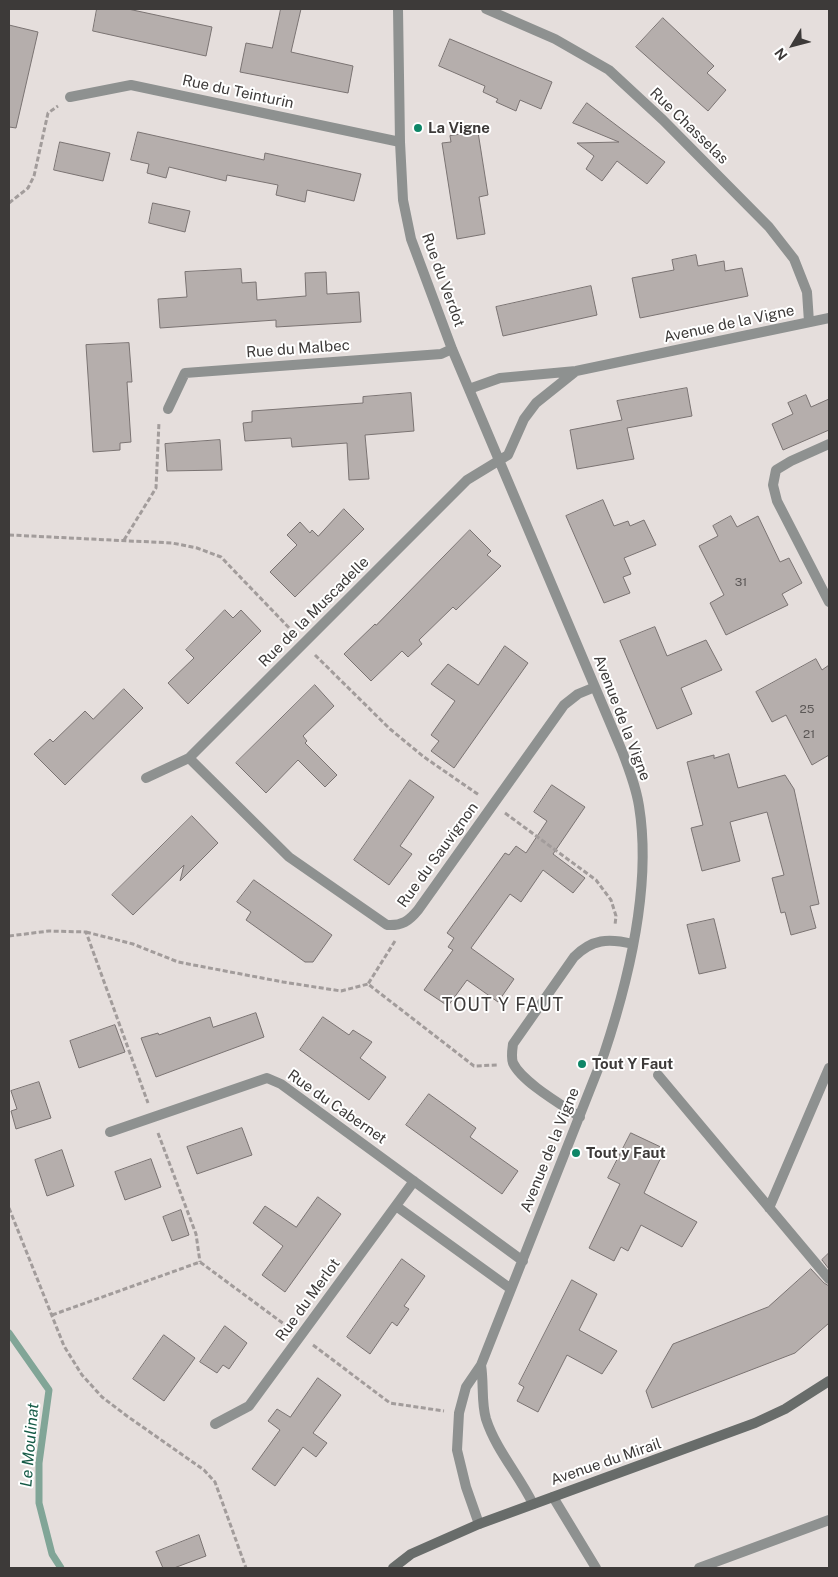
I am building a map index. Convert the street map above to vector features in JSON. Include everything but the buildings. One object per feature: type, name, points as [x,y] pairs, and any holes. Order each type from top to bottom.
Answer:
[{"type":"street","name":"Rue du Verdot","points":[[398,9],[403,200],[411,239],[452,349],[499,461]]},
{"type":"street","name":"Rue Chasselas","points":[[486,9],[555,38],[608,70],[663,120],[769,227],[794,259],[807,292],[810,322]]},
{"type":"street","name":"Rue du Teinturin","points":[[70,98],[131,85],[400,142]]},
{"type":"street","name":"Avenue de la Vigne","points":[[469,390],[500,378],[576,371],[829,318]]},
{"type":"street","name":"Rue du Malbec","points":[[168,409],[185,373],[441,354],[452,349]]},
{"type":"street","name":"Avenue de la Vigne","points":[[478,1524],[457,1450],[459,1413],[466,1387],[481,1365],[512,1289],[580,1117],[615,1021],[633,944],[642,865],[639,806],[625,758],[499,461],[508,455],[524,419],[536,403],[576,371]]},
{"type":"street","points":[[829,444],[776,470],[773,485],[777,501],[829,602]]},
{"type":"street","name":"Rue de la Muscadelle","points":[[146,778],[189,758],[467,480],[499,461]]},
{"type":"street","name":"Rue du Sauvignon","points":[[189,758],[288,857],[387,925],[399,926],[409,920],[418,910],[564,705],[578,694],[595,687]]},
{"type":"street","points":[[580,1117],[522,1075],[513,1063],[511,1054],[513,1044],[574,958],[592,944],[603,940],[613,939],[633,944]]},
{"type":"street","points":[[769,1208],[829,1068]]},
{"type":"street","points":[[658,1075],[829,1279]]},
{"type":"street","name":"Rue du Cabernet","points":[[110,1132],[267,1078],[280,1084],[523,1261]]},
{"type":"street","name":"Rue du Merlot","points":[[215,1424],[249,1406],[414,1181]]},
{"type":"street","points":[[396,1206],[512,1289]]},
{"type":"street","name":"Avenue de la Vigne","points":[[481,1365],[483,1400],[491,1433],[521,1480],[532,1504]]},
{"type":"street","name":"Avenue du Mirail","points":[[393,1568],[411,1554],[478,1524],[755,1423],[785,1409],[829,1381]]},
{"type":"street","points":[[553,1496],[596,1568]]},
{"type":"street","points":[[699,1568],[829,1520]]},
{"type":"path","points":[[9,203],[28,188],[34,176],[48,113],[70,98]]},
{"type":"path","points":[[124,540],[156,488],[157,425],[168,409]]},
{"type":"path","points":[[9,535],[124,540],[197,548],[221,557],[390,729],[424,757],[596,880],[611,900],[616,916],[613,939]]},
{"type":"path","points":[[9,936],[48,931],[86,932],[134,944],[178,962],[341,991],[368,984],[396,940],[394,926]]},
{"type":"path","points":[[86,932],[196,1234],[200,1262],[390,1403],[459,1413]]},
{"type":"path","points":[[368,984],[474,1066],[513,1063]]},
{"type":"path","points":[[9,1208],[52,1315],[69,1353],[82,1375],[102,1397],[204,1470],[215,1482],[246,1568]]},
{"type":"path","points":[[52,1315],[200,1262]]},
{"type":"waterway","name":"Le Moulinat","points":[[9,1333],[49,1390],[39,1463],[39,1503],[52,1554],[61,1568]]},
{"type":"place","name":"La Vigne","points":[[418,128]]},
{"type":"place","name":"Tout Y Faut","points":[[582,1064]]},
{"type":"place","name":"Tout y Faut","points":[[576,1153]]},
{"type":"district","name":"TOUT Y FAUT","points":[[503,1005]]}]
